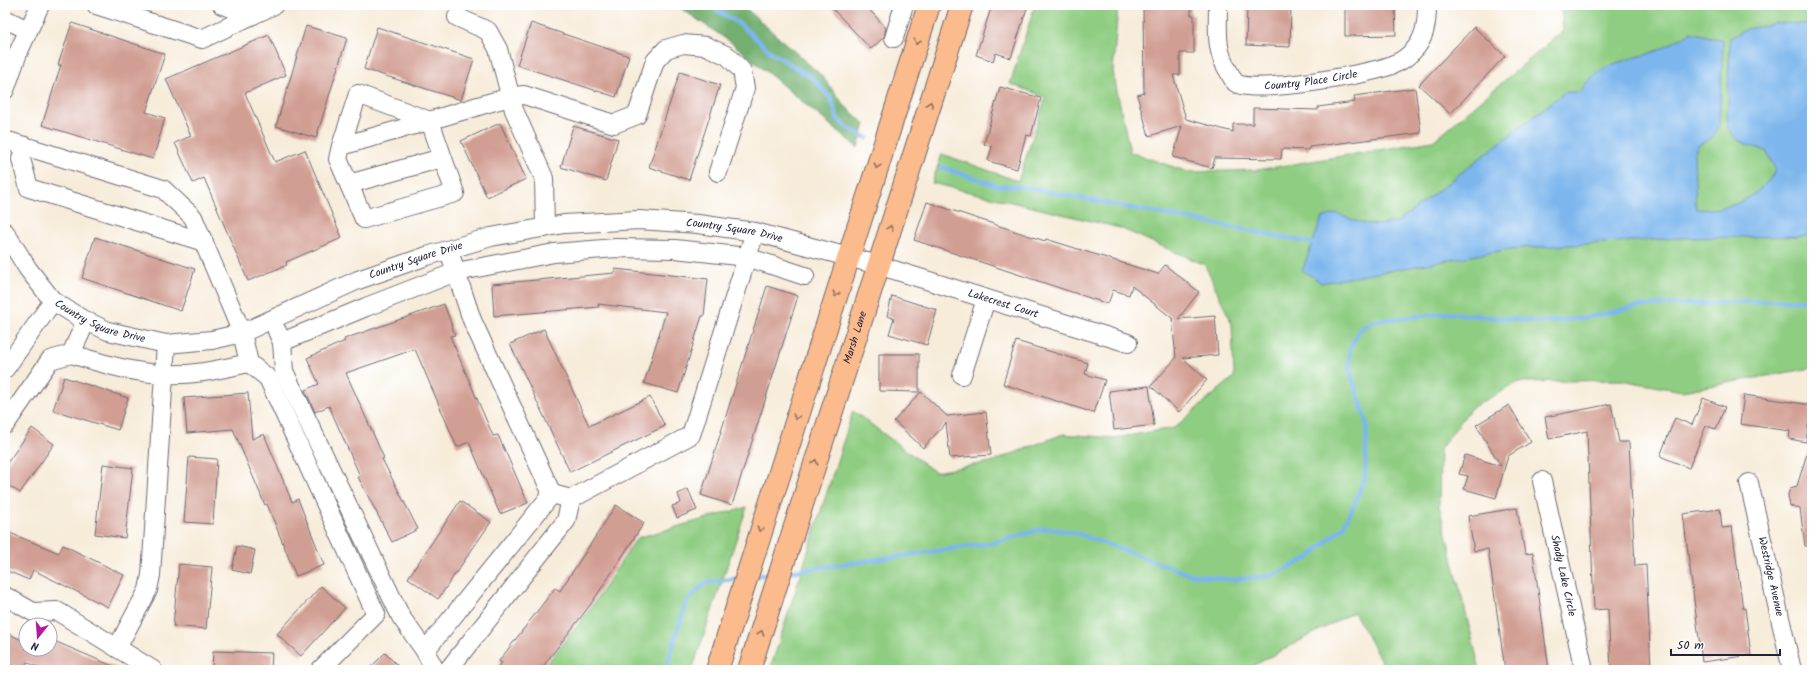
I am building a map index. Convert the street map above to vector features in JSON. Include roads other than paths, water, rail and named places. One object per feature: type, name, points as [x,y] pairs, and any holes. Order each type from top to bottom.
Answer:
[{"type":"main road","points":[[717,669],[772,492],[929,5]]},
{"type":"main road","name":"Marsh Lane","points":[[749,670],[962,5]]},
{"type":"street","points":[[5,90],[28,30],[40,5]]},
{"type":"street","points":[[96,5],[202,38],[274,5]]},
{"type":"street","points":[[222,5],[253,15]]},
{"type":"street","points":[[894,38],[904,5]]},
{"type":"street","name":"Country Place Circle","points":[[1218,5],[1218,49],[1222,62],[1236,83],[1245,86],[1269,87],[1325,80],[1371,71],[1394,64],[1411,53],[1424,37],[1427,5]]},
{"type":"street","points":[[457,17],[488,31],[498,49],[514,110],[544,178],[545,228]]},
{"type":"street","points":[[5,19],[28,30]]},
{"type":"street","points":[[341,146],[511,96],[524,95],[614,124],[637,115],[655,61],[666,50],[683,44],[706,46],[728,56],[742,71],[745,88],[718,172]]},
{"type":"street","points":[[358,94],[430,121],[455,193],[364,219],[338,159],[358,94]]},
{"type":"street","points":[[5,140],[163,189],[193,217],[242,333],[249,363],[268,378],[376,614],[320,670]]},
{"type":"street","points":[[25,146],[21,159],[29,188],[204,242]]},
{"type":"street","points":[[349,184],[442,158]]},
{"type":"street","name":"Country Square Drive","points":[[5,232],[28,269],[53,301],[86,321],[108,331],[166,344],[212,340],[242,333],[358,280],[490,237],[564,224],[639,220],[698,224],[755,232],[878,265]]},
{"type":"street","points":[[552,494],[571,499],[691,435],[755,232]]},
{"type":"street","points":[[282,342],[456,272],[554,253],[616,248],[675,249],[747,257],[805,276]]},
{"type":"street","points":[[448,250],[472,320],[552,494]]},
{"type":"street","name":"Lakecrest Court","points":[[878,265],[1128,343]]},
{"type":"street","points":[[962,375],[986,299]]},
{"type":"street","points":[[5,370],[53,301]]},
{"type":"street","points":[[271,319],[282,342],[284,371],[400,617],[424,651],[435,670]]},
{"type":"street","points":[[71,354],[86,321]]},
{"type":"street","points":[[117,648],[148,590],[151,575],[166,344]]},
{"type":"street","points":[[5,425],[50,360],[71,354],[111,366],[164,374],[207,372],[249,363]]},
{"type":"street","name":"Shady Lake Circle","points":[[1542,481],[1584,670]]},
{"type":"street","name":"Westridge Avenue","points":[[1750,483],[1792,670]]},
{"type":"street","points":[[424,651],[552,494]]},
{"type":"street","points":[[448,670],[566,521],[571,499]]},
{"type":"street","points":[[5,596],[33,612],[57,611],[153,670]]},
{"type":"water","points":[[1775,23],[1812,24],[1812,236],[1681,238],[1511,249],[1321,283],[1302,271],[1322,218],[1337,213],[1352,220],[1375,225],[1383,225],[1399,221],[1565,92],[1581,92],[1596,74],[1605,68],[1659,50],[1691,32],[1723,40],[1719,125],[1713,137],[1699,145],[1694,153],[1696,209],[1724,207],[1748,198],[1763,186],[1773,174],[1775,169],[1766,151],[1743,143],[1735,137],[1727,126],[1730,38],[1747,29]]},
{"type":"waterway","points":[[709,5],[741,25],[772,53],[814,79],[832,100],[837,118],[846,127],[867,138]]},
{"type":"waterway","points":[[941,167],[998,186],[1018,186],[1318,244]]},
{"type":"waterway","points":[[788,572],[993,543],[1046,528],[1076,533],[1189,574],[1230,580],[1271,576],[1308,558],[1343,527],[1354,505],[1365,477],[1367,424],[1349,367],[1350,348],[1359,330],[1374,321],[1448,313],[1543,322],[1584,318],[1641,306],[1790,300],[1812,301]]},
{"type":"waterway","points":[[754,576],[773,574]]},
{"type":"waterway","points":[[666,670],[686,602],[705,583],[739,578]]}]
